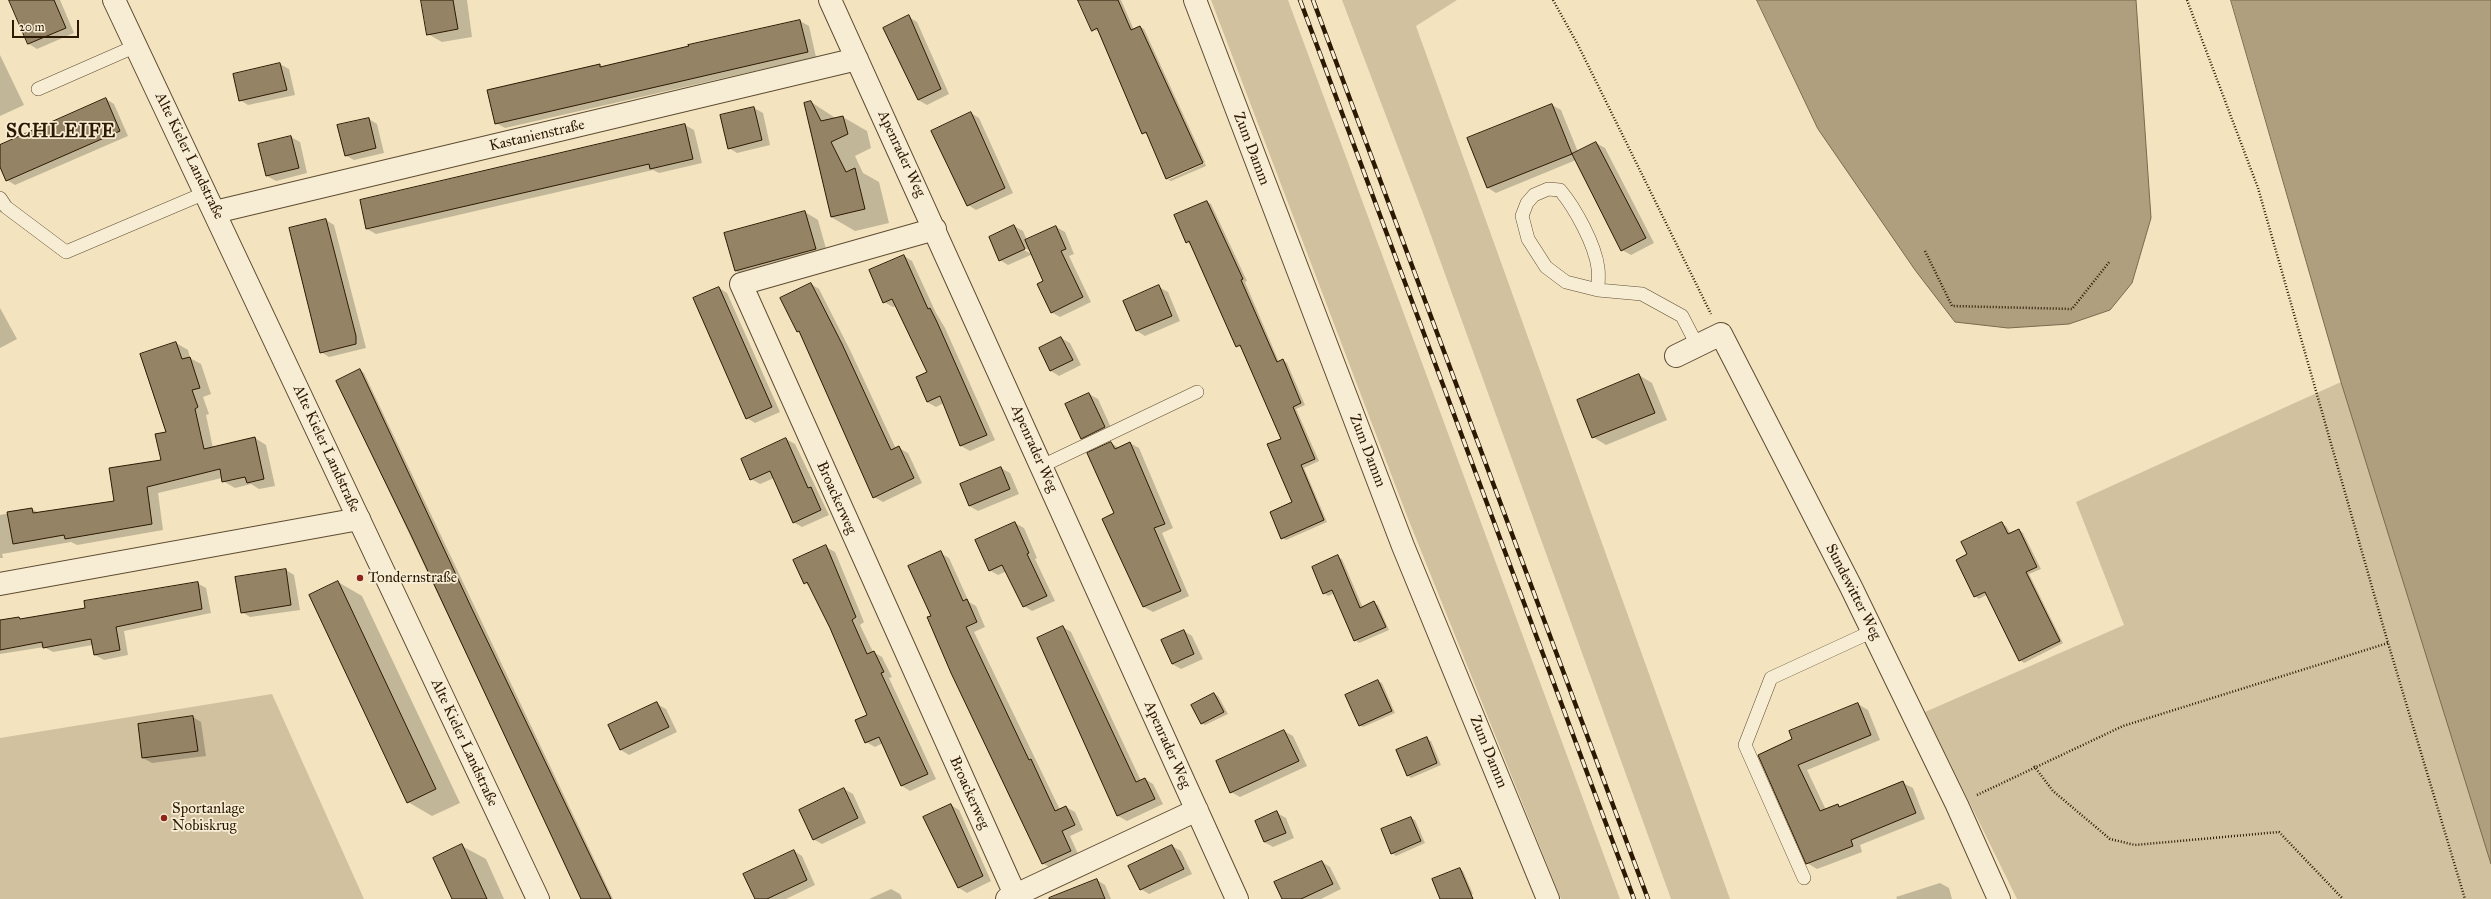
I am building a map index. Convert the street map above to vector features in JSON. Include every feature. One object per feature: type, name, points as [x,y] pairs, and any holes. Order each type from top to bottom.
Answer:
[{"type":"street","name":"Alte Kieler Landstraße","points":[[114,0],[538,899]]},
{"type":"street","name":"Apenrader Weg","points":[[830,0],[935,229],[1237,899]]},
{"type":"street","name":"Zum Damm","points":[[1194,0],[1403,546],[1548,899]]},
{"type":"street","name":"Kastanienstraße","points":[[215,212],[857,59]]},
{"type":"street","name":"Broackerweg","points":[[935,229],[741,284],[1013,898],[1196,810]]},
{"type":"street","points":[[1676,356],[1721,334]]},
{"type":"street","name":"Sundewitter Weg","points":[[1721,334],[1873,632],[1957,805],[1999,899]]},
{"type":"street","points":[[0,584],[358,519]]},
{"type":"lane","points":[[38,89],[136,46]]},
{"type":"lane","points":[[1598,290],[1598,267],[1586,233],[1567,199],[1560,190],[1548,189],[1534,194],[1526,203],[1522,216],[1528,239],[1546,267],[1566,282],[1598,290],[1642,294],[1682,316],[1697,345]]},
{"type":"lane","points":[[0,198],[6,208],[66,252],[205,192]]},
{"type":"lane","points":[[1042,466],[1197,392]]},
{"type":"lane","points":[[1804,878],[1745,745],[1771,678],[1873,632]]},
{"type":"path","points":[[1552,0],[1578,45],[1721,334]]},
{"type":"path","points":[[2187,0],[2258,188],[2388,643],[2465,899]]},
{"type":"path","points":[[1925,251],[1952,306],[2072,308],[2110,261]]},
{"type":"path","points":[[1957,805],[2034,766],[2123,726],[2388,643]]},
{"type":"path","points":[[2034,766],[2053,791],[2110,839],[2135,845],[2279,832],[2343,899]]},
{"type":"shaded area","points":[[1211,0],[1288,0],[1620,899],[1561,899],[1407,516]]},
{"type":"shaded area","points":[[1342,0],[1457,0],[1416,26],[1730,899],[1671,899],[1424,216]]},
{"type":"shaded area","points":[[1757,0],[2136,0],[2151,218],[2132,283],[2110,310],[2069,324],[2008,328],[1955,322],[1915,270],[1818,129]]},
{"type":"shaded area","points":[[2231,0],[2491,0],[2491,864],[2341,382]]},
{"type":"shaded area","points":[[2341,382],[2491,864],[2491,899],[2017,899],[1925,712],[2124,625],[2076,502]]},
{"type":"shaded area","name":"Sportanlage Nobiskrug","points":[[272,694],[364,899],[0,899],[0,738]]},
{"type":"building","points":[[9,0],[54,0],[66,28],[28,44]]},
{"type":"building","points":[[421,0],[453,0],[458,29],[427,35]]},
{"type":"building","points":[[1078,0],[1118,0],[1131,30],[1140,26],[1203,163],[1166,179],[1146,132],[1142,134],[1097,28],[1092,31]]},
{"type":"building","points":[[909,15],[941,89],[918,100],[883,28]]},
{"type":"building","points":[[800,20],[808,52],[495,124],[487,90],[600,64],[600,67],[689,46],[688,45]]},
{"type":"building","points":[[280,63],[287,90],[239,101],[233,74]]},
{"type":"building","points":[[106,98],[120,131],[6,181],[0,167],[0,145]]},
{"type":"building","points":[[811,101],[821,121],[843,116],[848,134],[831,142],[846,172],[855,168],[865,209],[831,217],[804,103]]},
{"type":"building","points":[[1552,104],[1572,154],[1487,188],[1467,138]]},
{"type":"building","points":[[754,107],[762,140],[728,149],[720,115]]},
{"type":"building","points":[[971,112],[1005,188],[967,206],[931,131]]},
{"type":"building","points":[[369,118],[376,148],[345,156],[337,125]]},
{"type":"building","points":[[685,124],[693,159],[650,169],[649,164],[366,229],[360,200]]},
{"type":"building","points":[[291,136],[299,168],[266,176],[258,144]]},
{"type":"building","points":[[1596,142],[1646,238],[1621,251],[1572,154]]},
{"type":"building","points":[[1207,201],[1243,279],[1241,280],[1277,362],[1283,359],[1301,403],[1293,407],[1315,459],[1301,465],[1324,520],[1281,539],[1270,512],[1292,502],[1267,444],[1281,439],[1240,345],[1236,347],[1189,241],[1186,243],[1174,215]]},
{"type":"building","points":[[805,211],[816,249],[735,271],[724,233]]},
{"type":"building","points":[[326,219],[356,336],[356,344],[320,353],[289,228]]},
{"type":"building","points":[[1014,225],[1025,249],[999,261],[989,237]]},
{"type":"building","points":[[1056,226],[1066,249],[1061,251],[1083,297],[1051,313],[1037,284],[1043,281],[1025,240]]},
{"type":"building","points":[[904,255],[928,309],[930,308],[937,322],[987,435],[960,446],[940,396],[927,402],[916,377],[927,372],[892,299],[883,303],[869,270]]},
{"type":"building","points":[[811,283],[842,344],[891,450],[899,446],[914,478],[873,498],[799,331],[797,332],[780,298]]},
{"type":"building","points":[[1159,285],[1172,316],[1136,331],[1123,301]]},
{"type":"building","points":[[719,287],[772,407],[746,419],[693,298]]},
{"type":"building","points":[[1061,337],[1073,360],[1050,371],[1039,348]]},
{"type":"building","points":[[176,342],[182,359],[190,357],[200,388],[192,390],[198,407],[195,409],[204,449],[255,437],[264,479],[247,483],[245,477],[222,482],[220,469],[147,487],[152,524],[65,539],[64,535],[13,544],[7,512],[32,508],[33,513],[114,501],[109,468],[161,460],[155,434],[166,432],[140,354]]},
{"type":"building","points":[[360,369],[472,609],[611,899],[581,899],[411,535],[336,381]]},
{"type":"building","points":[[1639,374],[1655,413],[1592,438],[1577,400]]},
{"type":"building","points":[[1089,393],[1105,427],[1081,439],[1065,404]]},
{"type":"building","points":[[786,438],[808,488],[811,487],[821,510],[793,523],[770,471],[750,480],[741,459]]},
{"type":"building","points":[[1111,442],[1115,449],[1130,442],[1165,524],[1154,528],[1181,591],[1143,607],[1102,519],[1114,513],[1087,453]]},
{"type":"building","points":[[1001,467],[1010,489],[969,506],[960,484]]},
{"type":"building","points":[[1015,522],[1029,553],[1027,554],[1047,596],[1023,607],[1002,565],[989,571],[975,540]]},
{"type":"building","points":[[2002,522],[2008,534],[2019,529],[2037,567],[2026,572],[2060,641],[2019,661],[1985,592],[1974,597],[1956,560],[1967,554],[1961,542]]},
{"type":"building","points":[[826,545],[856,617],[852,620],[867,654],[874,651],[884,672],[881,673],[928,774],[901,786],[879,737],[865,743],[855,720],[867,715],[830,628],[807,582],[804,584],[793,560]]},
{"type":"building","points":[[941,551],[963,601],[967,599],[977,622],[966,627],[1029,760],[1031,759],[1055,811],[1066,806],[1075,825],[1062,831],[1071,851],[1042,864],[951,673],[927,617],[931,616],[908,566]]},
{"type":"building","points":[[1338,555],[1360,608],[1374,601],[1386,627],[1354,641],[1332,590],[1323,594],[1312,567]]},
{"type":"building","points":[[286,569],[291,605],[241,613],[235,577]]},
{"type":"building","points":[[338,581],[436,789],[407,803],[309,595]]},
{"type":"building","points":[[198,582],[202,609],[116,627],[120,650],[94,655],[91,639],[43,648],[42,642],[0,650],[0,620],[19,617],[20,619],[85,608],[84,601]]},
{"type":"building","points":[[1063,626],[1136,782],[1145,778],[1155,799],[1117,816],[1037,638]]},
{"type":"building","points":[[1184,630],[1194,654],[1172,664],[1161,640]]},
{"type":"building","points":[[1378,680],[1392,711],[1359,726],[1345,695]]},
{"type":"building","points":[[1214,693],[1224,712],[1201,724],[1191,705]]},
{"type":"building","points":[[657,702],[669,727],[620,750],[608,725]]},
{"type":"building","points":[[1858,703],[1871,735],[1798,765],[1820,811],[1838,804],[1839,807],[1903,781],[1916,813],[1851,840],[1853,846],[1806,864],[1758,755],[1792,739],[1789,731]]},
{"type":"building","points":[[193,716],[198,751],[142,758],[138,724]]},
{"type":"building","points":[[1284,730],[1299,761],[1230,793],[1216,761]]},
{"type":"building","points":[[1427,737],[1437,763],[1407,776],[1396,750]]},
{"type":"building","points":[[844,788],[858,818],[813,840],[799,810]]},
{"type":"building","points":[[951,804],[983,876],[958,888],[923,817]]},
{"type":"building","points":[[1277,811],[1286,833],[1264,842],[1255,821]]},
{"type":"building","points":[[1411,817],[1421,841],[1391,854],[1381,829]]},
{"type":"building","points":[[462,844],[487,899],[452,899],[433,858]]},
{"type":"building","points":[[1172,845],[1184,869],[1140,890],[1128,866]]},
{"type":"building","points":[[794,850],[807,880],[767,899],[755,899],[743,874]]},
{"type":"building","points":[[1322,861],[1333,884],[1301,899],[1282,899],[1274,882]]},
{"type":"building","points":[[1460,868],[1473,899],[1440,899],[1432,879]]},
{"type":"building","points":[[1097,879],[1105,899],[1049,899],[1049,898]]},
{"type":"railway","points":[[1300,0],[1634,899]]},
{"type":"railway","points":[[1313,0],[1648,899]]},
{"type":"place","name":"Tondernstraße","points":[[360,578]]},
{"type":"place","name":"Sportanlage Nobiskrug","points":[[164,818]]},
{"type":"district","name":"SCHLEIFE","points":[[61,132]]}]
